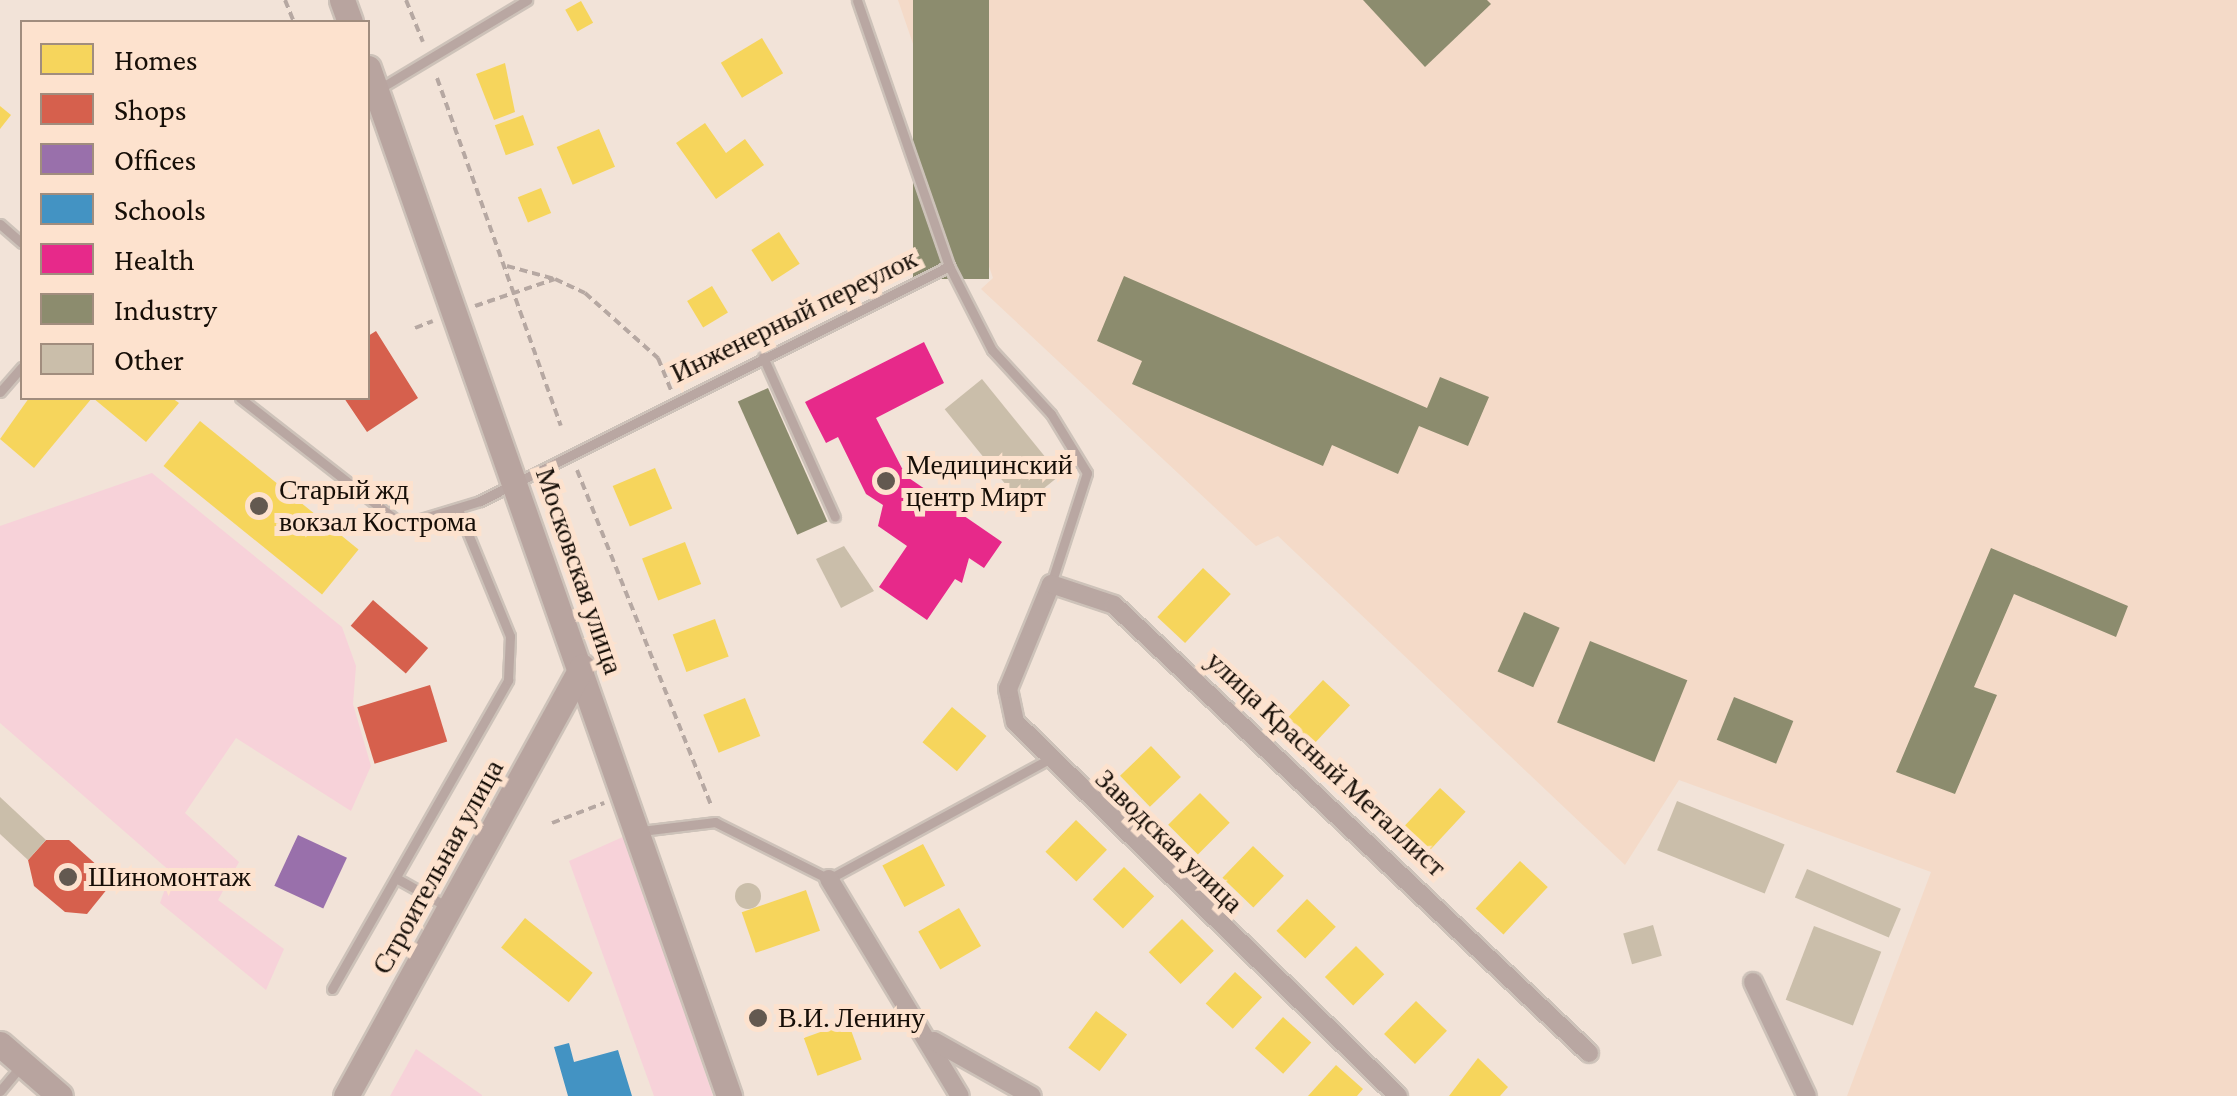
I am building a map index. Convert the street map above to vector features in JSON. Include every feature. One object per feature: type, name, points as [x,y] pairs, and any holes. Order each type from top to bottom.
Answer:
[{"type":"main road","name":"Московская улица","points":[[370,87],[516,481],[729,1096]]},
{"type":"main road","name":"Строительная улица","points":[[346,1096],[582,667]]},
{"type":"main road","points":[[0,1044],[60,1096]]},
{"type":"street","name":"Заводская улица","points":[[1051,584],[1008,689],[1015,722],[1045,761],[1398,1096]]},
{"type":"street","name":"улица Красный Металлист","points":[[1051,584],[1114,605],[1589,1053]]},
{"type":"street","points":[[829,879],[929,1038],[960,1096]]},
{"type":"street","points":[[1753,982],[1807,1096]]},
{"type":"street","points":[[929,1038],[1032,1096]]},
{"type":"lane","points":[[370,87],[526,0]]},
{"type":"lane","name":"Инженерный переулок","points":[[243,400],[395,520],[458,509],[948,266],[857,0]]},
{"type":"lane","points":[[0,224],[20,242]]},
{"type":"lane","points":[[948,266],[992,350],[1051,414],[1087,473],[1051,584]]},
{"type":"lane","points":[[762,356],[835,517]]},
{"type":"lane","points":[[0,392],[20,369]]},
{"type":"lane","points":[[332,989],[508,680],[510,636],[458,509]]},
{"type":"lane","points":[[638,831],[715,822],[829,879],[1045,761]]},
{"type":"lane","points":[[396,878],[449,908]]},
{"type":"lane","points":[[0,1091],[22,1064]]},
{"type":"path","points":[[406,0],[425,46]]},
{"type":"path","points":[[437,78],[561,426]]},
{"type":"path","points":[[504,265],[555,279],[585,293],[658,358],[675,400]]},
{"type":"path","points":[[474,306],[555,279]]},
{"type":"path","points":[[415,328],[442,318]]},
{"type":"path","points":[[577,470],[712,807]]},
{"type":"path","points":[[552,823],[612,800]]},
{"type":"shaded area","points":[[898,0],[2237,0],[2237,1096],[1847,1096],[1931,872],[1679,780],[1625,865],[1278,536],[1256,546],[981,289],[993,278]]},
{"type":"shaded area","points":[[152,473],[342,627],[356,666],[353,704],[371,766],[351,811],[236,738],[185,813],[239,862],[218,900],[284,949],[266,990],[160,903],[171,872],[0,723],[0,526]]},
{"type":"shaded area","points":[[625,836],[713,1096],[654,1096],[569,861]]},
{"type":"shaded area","points":[[416,1049],[482,1095],[482,1096],[390,1096]]},
{"type":"building: Homes","points":[[581,1],[593,23],[577,32],[565,10]]},
{"type":"building: Homes","points":[[762,38],[783,73],[742,98],[721,63]]},
{"type":"building: Homes","points":[[505,63],[515,112],[494,120],[476,74]]},
{"type":"building: Homes","points":[[0,106],[11,115],[0,129]]},
{"type":"building: Homes","points":[[523,115],[534,145],[506,155],[495,125]]},
{"type":"building: Homes","points":[[705,123],[726,153],[745,139],[764,165],[716,199],[676,143]]},
{"type":"building: Homes","points":[[599,129],[615,167],[573,185],[557,147]]},
{"type":"building: Homes","points":[[541,188],[551,213],[528,222],[518,197]]},
{"type":"building: Homes","points":[[779,232],[800,264],[772,282],[751,250]]},
{"type":"building: Homes","points":[[712,286],[728,313],[703,328],[687,301]]},
{"type":"building: Homes","points":[[28,400],[90,400],[34,468],[0,439]]},
{"type":"building: Homes","points":[[95,400],[179,403],[146,442]]},
{"type":"building: Homes","name":"Старый жд вокзал Кострома","points":[[200,421],[359,549],[322,594],[163,466]]},
{"type":"building: Homes","points":[[655,468],[672,509],[630,526],[613,486]]},
{"type":"building: Homes","points":[[685,542],[701,584],[658,600],[642,558]]},
{"type":"building: Homes","points":[[1203,568],[1231,594],[1185,643],[1157,617]]},
{"type":"building: Homes","points":[[715,619],[729,657],[686,672],[673,634]]},
{"type":"building: Homes","points":[[1323,680],[1350,705],[1306,752],[1279,727]]},
{"type":"building: Homes","points":[[745,698],[760,736],[719,753],[703,715]]},
{"type":"building: Homes","points":[[952,707],[986,736],[957,771],[922,742]]},
{"type":"building: Homes","points":[[1151,746],[1181,777],[1150,807],[1120,776]]},
{"type":"building: Homes","points":[[1440,788],[1466,812],[1421,859],[1396,836]]},
{"type":"building: Homes","points":[[1200,793],[1230,823],[1198,855],[1168,825]]},
{"type":"building: Homes","points":[[1076,820],[1107,850],[1076,882],[1045,852]]},
{"type":"building: Homes","points":[[923,844],[945,885],[904,907],[882,866]]},
{"type":"building: Homes","points":[[1253,846],[1284,876],[1253,908],[1222,878]]},
{"type":"building: Homes","points":[[1520,861],[1548,887],[1503,934],[1476,909]]},
{"type":"building: Homes","points":[[1124,867],[1154,896],[1123,929],[1093,899]]},
{"type":"building: Homes","points":[[806,890],[820,931],[756,953],[742,912]]},
{"type":"building: Homes","points":[[1307,899],[1336,927],[1305,958],[1276,931]]},
{"type":"building: Homes","points":[[959,908],[981,946],[940,970],[918,931]]},
{"type":"building: Homes","points":[[525,918],[593,973],[569,1002],[501,948]]},
{"type":"building: Homes","points":[[1182,919],[1214,951],[1181,984],[1149,952]]},
{"type":"building: Homes","points":[[1356,946],[1384,974],[1353,1005],[1325,977]]},
{"type":"building: Homes","points":[[1235,972],[1262,997],[1233,1029],[1206,1003]]},
{"type":"building: Homes","points":[[1416,1001],[1447,1031],[1415,1064],[1384,1034]]},
{"type":"building: Homes","points":[[1096,1011],[1127,1034],[1099,1071],[1068,1048]]},
{"type":"building: Homes","points":[[1283,1017],[1311,1042],[1283,1074],[1255,1048]]},
{"type":"building: Homes","points":[[848,1022],[862,1060],[818,1076],[804,1038]]},
{"type":"building: Homes","points":[[1478,1058],[1508,1087],[1500,1096],[1449,1096]]},
{"type":"building: Homes","points":[[1336,1065],[1363,1089],[1357,1096],[1308,1096]]},
{"type":"building: Shops","points":[[376,331],[418,398],[367,432],[345,400],[370,400],[370,335]]},
{"type":"building: Shops","points":[[373,600],[428,648],[406,674],[351,626]]},
{"type":"building: Shops","points":[[430,685],[447,741],[375,764],[357,707]]},
{"type":"building: Shops","name":"Шиномонтаж","points":[[46,840],[69,840],[100,868],[108,888],[87,914],[65,912],[34,886],[28,860]]},
{"type":"building: Offices","points":[[298,835],[347,858],[323,909],[274,886]]},
{"type":"building: Schools","points":[[569,1043],[574,1062],[618,1050],[632,1096],[568,1096],[554,1047]]},
{"type":"building: Health","name":"Медицинский центр Мирт","points":[[924,342],[944,383],[876,418],[906,476],[1002,542],[984,568],[969,558],[962,583],[955,579],[927,620],[879,587],[907,546],[878,526],[883,505],[866,494],[838,437],[826,443],[805,402]]},
{"type":"building: Industry","points":[[913,0],[989,0],[989,279],[913,279]]},
{"type":"building: Industry","points":[[1363,0],[1487,0],[1491,4],[1425,67]]},
{"type":"building: Industry","points":[[1124,276],[1427,408],[1440,377],[1489,397],[1468,446],[1419,426],[1398,474],[1332,445],[1323,466],[1132,384],[1142,361],[1097,341]]},
{"type":"building: Industry","points":[[768,388],[827,521],[797,535],[738,401]]},
{"type":"building: Industry","points":[[1991,548],[2128,606],[2116,637],[2014,594],[1974,687],[1997,695],[1955,794],[1896,772]]},
{"type":"building: Industry","points":[[1524,612],[1560,628],[1533,687],[1498,671]]},
{"type":"building: Industry","points":[[1590,641],[1687,680],[1654,762],[1557,723]]},
{"type":"building: Industry","points":[[1734,697],[1793,721],[1776,764],[1717,740]]},
{"type":"building: Other","points":[[982,379],[1060,475],[1023,506],[945,409]]},
{"type":"building: Other","points":[[844,546],[874,591],[841,608],[816,559]]},
{"type":"building: Other","points":[[0,797],[46,840],[28,860],[0,834]]},
{"type":"building: Other","points":[[1677,801],[1785,844],[1765,894],[1657,850]]},
{"type":"building: Other","points":[[1807,869],[1901,909],[1889,937],[1795,898]]},
{"type":"building: Other","points":[[748,883],[757,887],[761,896],[757,905],[748,909],[739,905],[735,896],[739,887]]},
{"type":"building: Other","points":[[1653,925],[1662,956],[1632,964],[1623,934]]},
{"type":"building: Other","points":[[1814,926],[1881,952],[1853,1026],[1786,1000]]},
{"type":"place","name":"Медицинский центр Мирт","points":[[886,481]]},
{"type":"place","name":"Старый жд вокзал Кострома","points":[[259,506]]},
{"type":"place","name":"Шиномонтаж","points":[[68,877]]},
{"type":"place","name":"В.И. Ленину","points":[[758,1018]]}]
